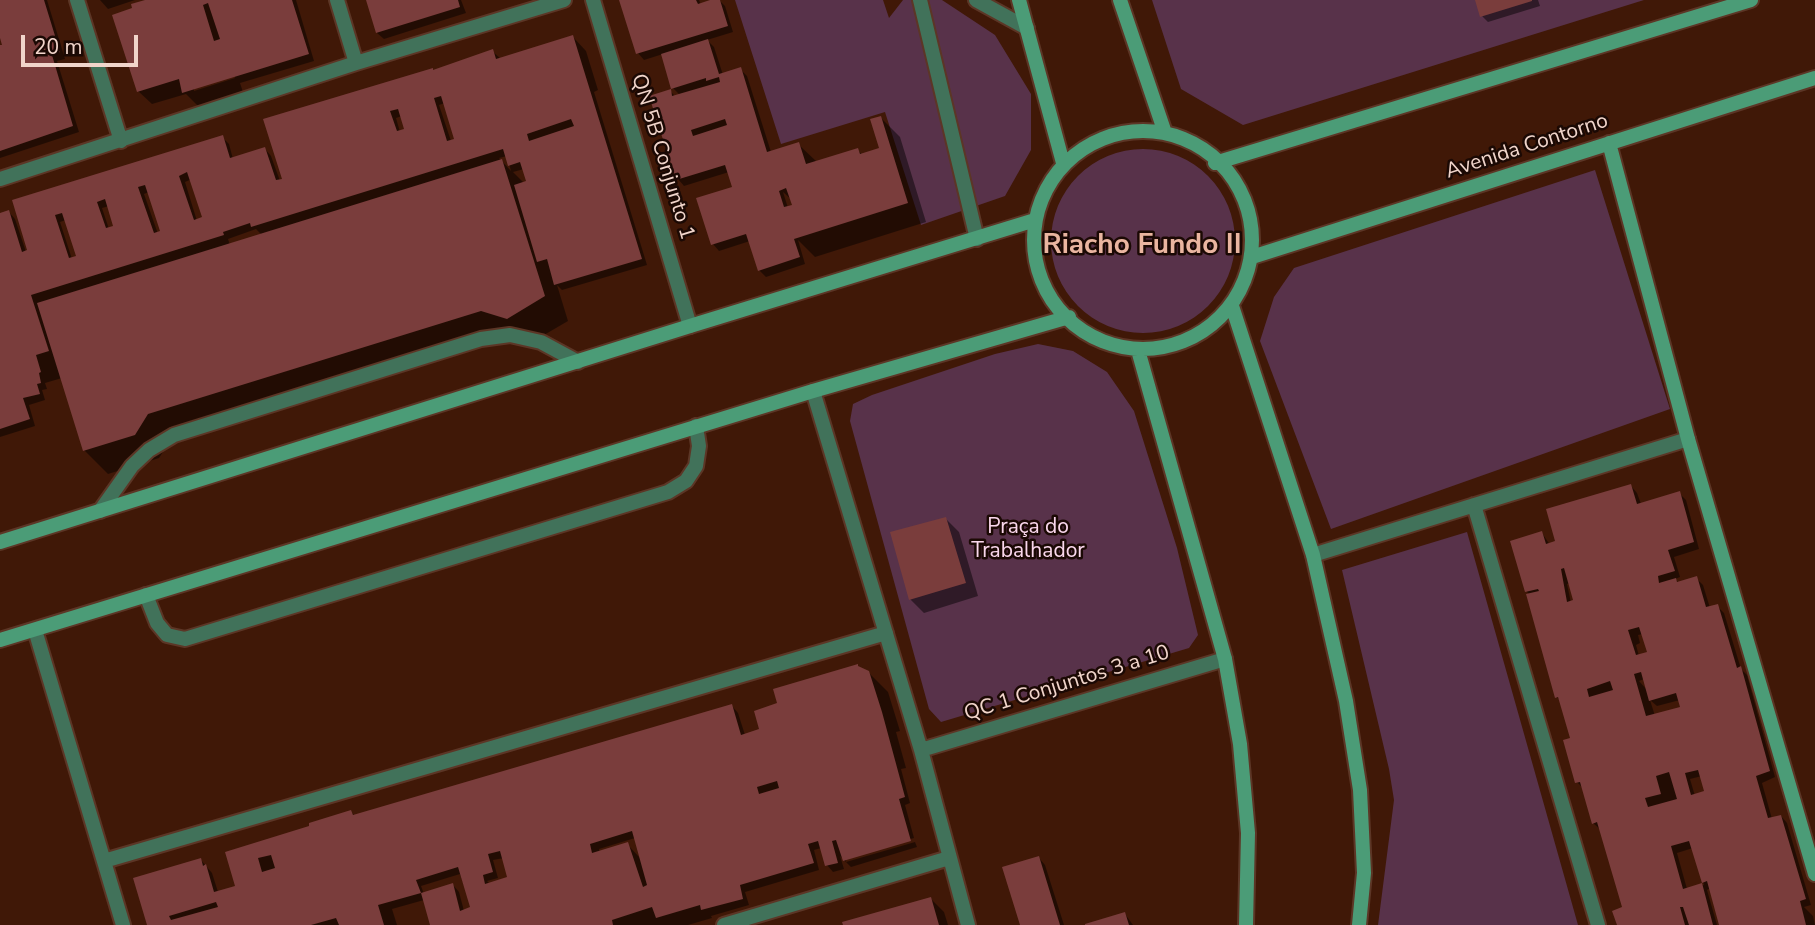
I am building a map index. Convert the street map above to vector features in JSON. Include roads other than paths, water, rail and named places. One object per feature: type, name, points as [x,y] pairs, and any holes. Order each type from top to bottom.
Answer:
[{"type":"main road","points":[[1019,0],[1063,163]]},
{"type":"main road","points":[[1120,0],[1164,130]]},
{"type":"main road","points":[[1215,163],[1751,0]]},
{"type":"main road","name":"Avenida Contorno","points":[[1252,257],[1815,78]]},
{"type":"main road","points":[[1137,129],[1164,130],[1215,163],[1244,202],[1251,227],[1252,257],[1249,270],[1232,306],[1213,327],[1183,344],[1138,350],[1110,344],[1078,326],[1069,317],[1044,283],[1037,263],[1033,233],[1047,188],[1063,163],[1080,149],[1108,136],[1137,129]]},
{"type":"main road","points":[[1609,143],[1688,439],[1815,874]]},
{"type":"main road","points":[[0,542],[1035,220]]},
{"type":"main road","points":[[1232,306],[1313,555],[1346,701],[1360,790],[1364,873],[1359,925]]},
{"type":"main road","points":[[0,640],[696,426],[1069,317]]},
{"type":"main road","points":[[1138,350],[1225,659],[1240,744],[1248,833],[1246,925]]},
{"type":"street","points":[[77,0],[121,141]]},
{"type":"street","points":[[337,0],[356,63]]},
{"type":"street","points":[[0,179],[356,63],[564,0]]},
{"type":"street","name":"QN 5B Conjunto 1","points":[[593,0],[690,326]]},
{"type":"street","points":[[920,0],[976,239]]},
{"type":"street","points":[[976,0],[1027,28]]},
{"type":"street","points":[[100,511],[132,466],[149,450],[174,435],[428,355],[481,339],[510,335],[541,342],[578,362]]},
{"type":"street","points":[[813,391],[921,750],[968,925]]},
{"type":"street","points":[[146,595],[157,623],[167,635],[185,639],[590,517],[668,492],[686,481],[696,466],[699,446],[696,426]]},
{"type":"street","points":[[1313,555],[1688,439]]},
{"type":"street","points":[[1474,505],[1598,925]]},
{"type":"street","points":[[35,630],[123,925]]},
{"type":"street","points":[[104,861],[886,633]]},
{"type":"street","name":"QC 1 Conjuntos 3 a 10","points":[[921,750],[1225,659]]},
{"type":"street","points":[[724,925],[949,858]]},
{"type":"district","name":"Riacho Fundo II","points":[[1142,246]]},
{"type":"park label","name":"Praça do Trabalhador","points":[[1028,540]]}]
